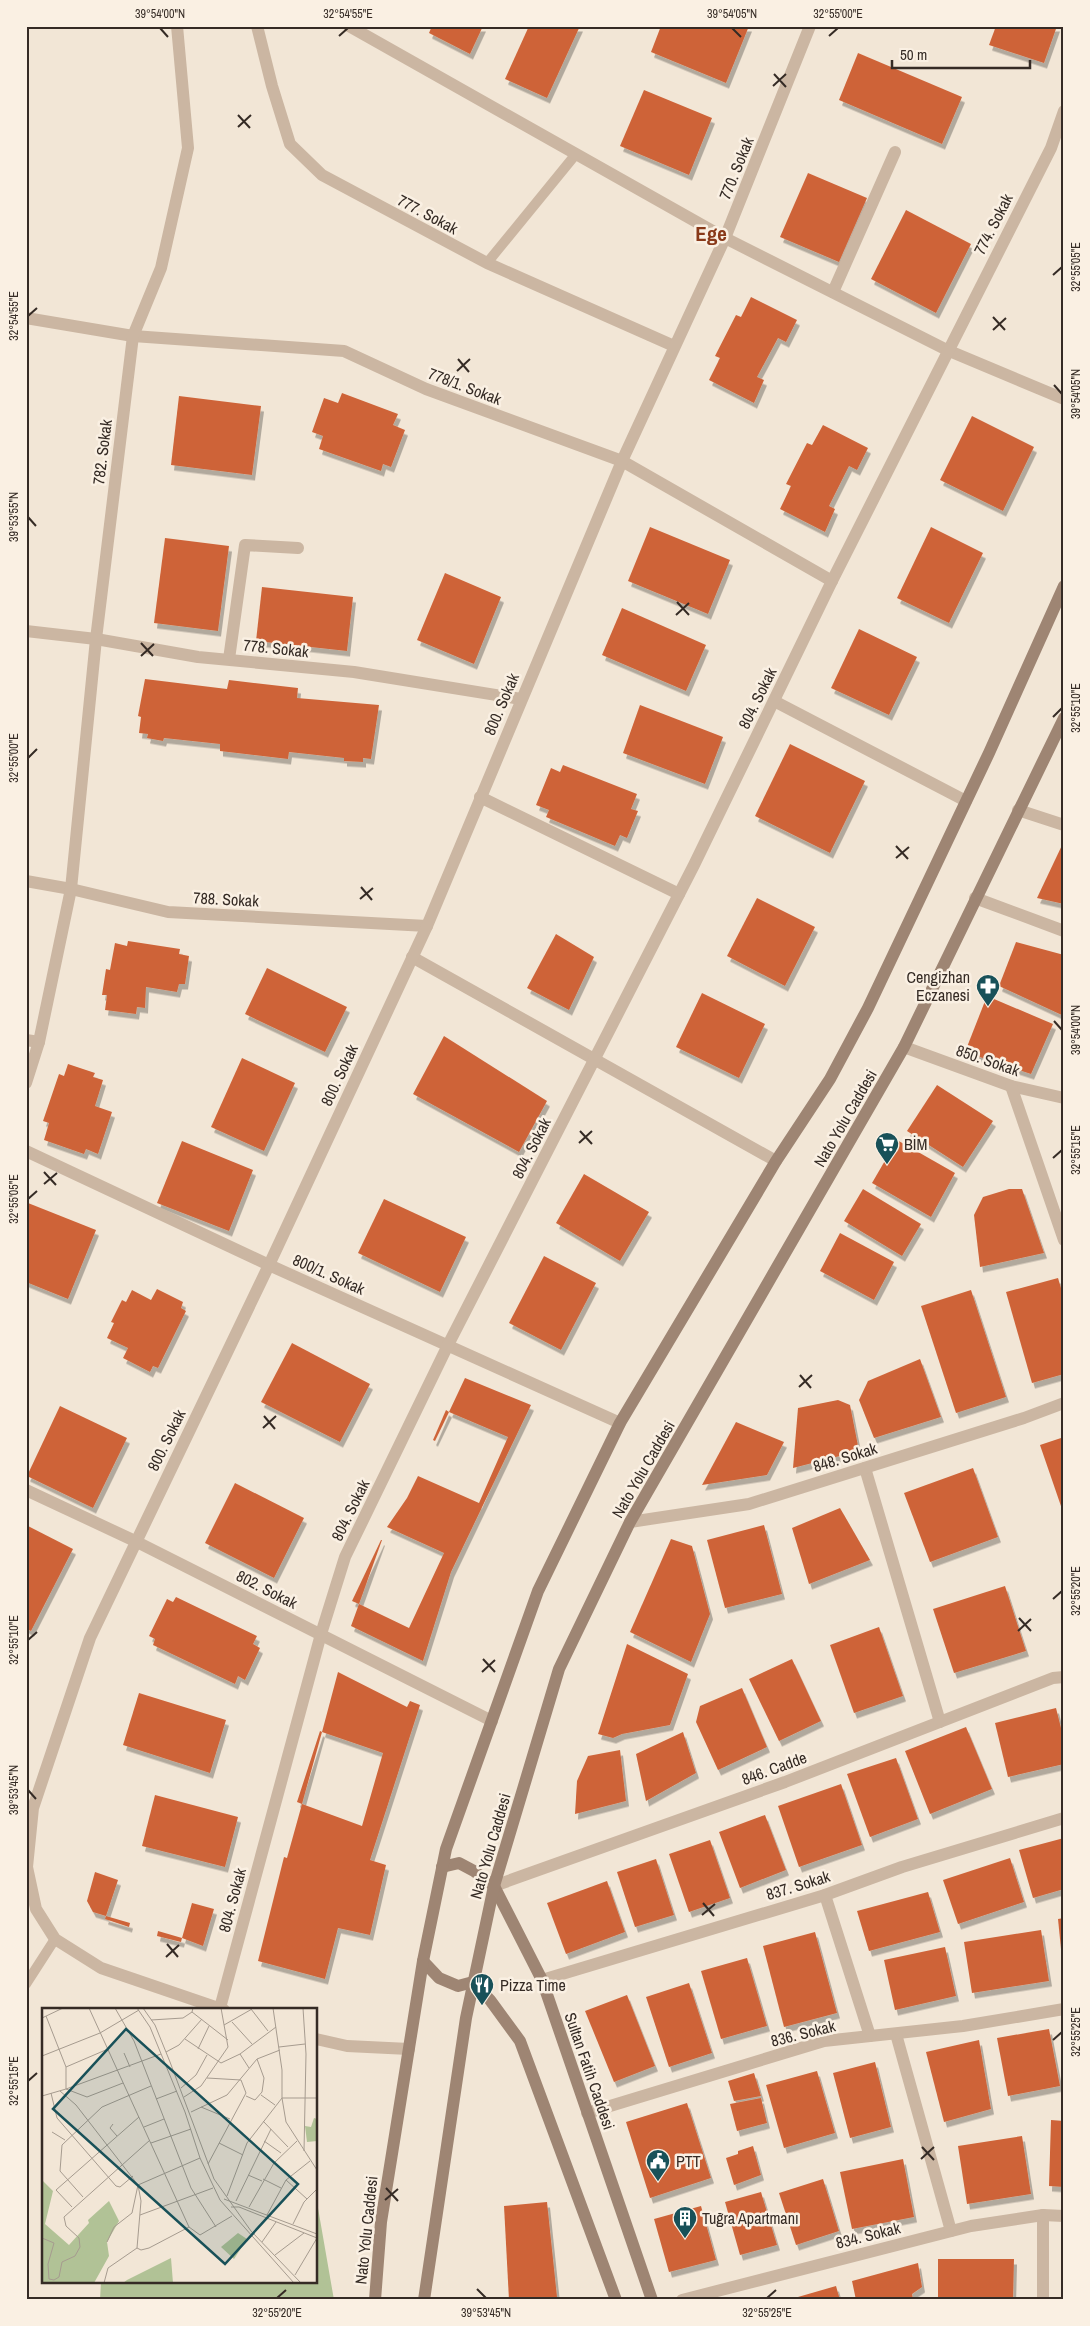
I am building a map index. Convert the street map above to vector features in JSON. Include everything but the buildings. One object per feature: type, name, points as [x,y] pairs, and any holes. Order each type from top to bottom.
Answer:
[{"type":"main road","name":"Nato Yolu Caddesi","points":[[375,2300],[381,2222],[423,1961],[446,1849],[538,1590],[620,1423],[776,1161],[830,1079],[868,1008],[966,801],[1064,586]]},
{"type":"main road","name":"Nato Yolu Caddesi","points":[[424,2300],[464,2028],[473,1982],[494,1886],[559,1669],[630,1522],[904,1047],[1064,718]]},
{"type":"main road","name":"Sultan Fatih Caddesi","points":[[442,1867],[460,1863],[494,1886],[542,1980],[652,2300]]},
{"type":"main road","points":[[423,1961],[439,1978],[458,1986],[473,1982],[490,2000],[520,2041],[616,2300]]},
{"type":"street","name":"782. Sokak","points":[[26,1084],[33,1041],[71,889],[96,640],[133,336],[161,268],[188,148],[177,26]]},
{"type":"street","name":"777. Sokak","points":[[257,26],[272,86],[290,144],[322,175],[487,264],[674,346]]},
{"type":"street","points":[[348,26],[726,238],[947,350],[1064,399]]},
{"type":"street","name":"770. Sokak","points":[[674,346],[726,238],[810,26]]},
{"type":"street","name":"774. Sokak","points":[[947,350],[1050,148],[1064,111]]},
{"type":"street","points":[[833,292],[895,152]]},
{"type":"street","name":"778/1. Sokak","points":[[26,318],[133,336],[344,351],[426,389],[622,461],[832,581]]},
{"type":"street","name":"800. Sokak","points":[[55,1939],[36,1909],[27,1867],[30,1807],[90,1638],[269,1265],[427,926],[622,461],[674,346]]},
{"type":"street","name":"804. Sokak","points":[[222,2008],[321,1634],[345,1558],[448,1345],[679,894],[947,350]]},
{"type":"street","points":[[229,660],[245,545],[298,548]]},
{"type":"street","name":"778. Sokak","points":[[26,631],[96,640],[198,657],[354,672],[521,699]]},
{"type":"street","points":[[774,701],[966,801]]},
{"type":"street","points":[[480,797],[679,894]]},
{"type":"street","points":[[1018,810],[1064,824]]},
{"type":"street","name":"788. Sokak","points":[[26,881],[71,889],[168,912],[427,926]]},
{"type":"street","points":[[976,898],[1064,931]]},
{"type":"street","points":[[412,957],[776,1161]]},
{"type":"street","name":"850. Sokak","points":[[904,1047],[1012,1086],[1064,1098]]},
{"type":"street","points":[[1012,1086],[1064,1240]]},
{"type":"street","name":"800/1. Sokak","points":[[26,1151],[269,1265],[620,1423]]},
{"type":"street","name":"848. Sokak","points":[[630,1522],[749,1504],[1024,1418],[1064,1403]]},
{"type":"street","points":[[865,1468],[940,1722]]},
{"type":"street","name":"802. Sokak","points":[[26,1490],[135,1541],[492,1721]]},
{"type":"street","name":"846. Cadde","points":[[494,1886],[785,1782],[1053,1678],[1064,1677]]},
{"type":"street","name":"837. Sokak","points":[[542,1980],[825,1895],[902,1867],[1064,1818]]},
{"type":"street","points":[[825,1895],[870,2036]]},
{"type":"street","points":[[55,1939],[101,1968],[219,2008]]},
{"type":"street","name":"836. Sokak","points":[[587,2113],[824,2042],[963,2026],[1064,2009]]},
{"type":"street","points":[[896,2034],[950,2231]]},
{"type":"street","points":[[318,2039],[347,2046],[409,2049]]},
{"type":"street","points":[[1042,2215],[1043,2300]]},
{"type":"street","name":"834. Sokak","points":[[682,2300],[950,2231],[1042,2215],[1064,2216]]},
{"type":"lane","points":[[487,264],[576,154]]},
{"type":"lane","points":[[26,1984],[55,1939]]},
{"type":"green space","points":[[318,2208],[334,2300],[100,2300],[101,2284],[318,2284]]},
{"type":"place","name":"Cengizhan Eczanesi","points":[[988,1007]]},
{"type":"place","name":"BİM","points":[[887,1165]]},
{"type":"place","name":"Pizza Time","points":[[482,2006]]},
{"type":"place","name":"PTT","points":[[658,2182]]},
{"type":"place","name":"Tuğra Apartmanı","points":[[685,2239]]},
{"type":"district","name":"Ege","points":[[711,234]]}]
